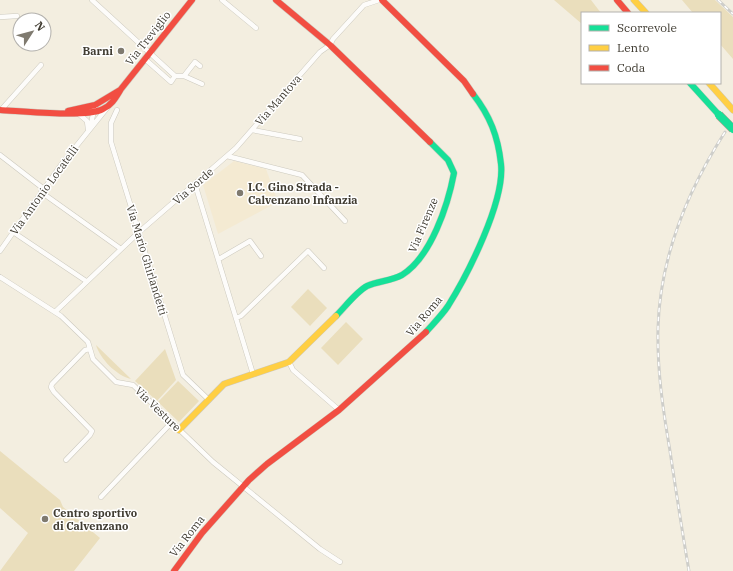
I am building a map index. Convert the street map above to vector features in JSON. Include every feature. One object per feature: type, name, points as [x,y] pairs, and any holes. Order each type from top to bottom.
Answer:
[{"type":"main road","name":"Via Treviglio","points":[[101,107],[121,89],[192,0]]},
{"type":"main road","name":"Via Firenze","points":[[179,430],[224,384],[289,362],[364,288],[374,282],[387,281],[400,276],[418,263],[425,254],[452,183],[454,173],[448,160],[330,45],[276,0]]},
{"type":"main road","name":"Via Roma","points":[[174,571],[202,533],[267,464],[339,410],[424,336],[447,307],[470,269],[484,233],[499,183],[499,150],[487,112],[464,81],[382,0]]},
{"type":"main road","points":[[617,0],[627,12]]},
{"type":"main road","points":[[634,0],[645,12]]},
{"type":"main road","points":[[691,84],[733,129]]},
{"type":"main road","points":[[710,84],[733,110]]},
{"type":"main road","points":[[61,112],[101,107]]},
{"type":"main road","points":[[0,110],[61,112],[80,115],[101,107]]},
{"type":"street","points":[[92,0],[171,82],[175,76],[184,76],[202,84]]},
{"type":"street","points":[[222,0],[256,28]]},
{"type":"street","points":[[330,45],[365,3],[379,0]]},
{"type":"street","points":[[0,17],[12,16]]},
{"type":"street","name":"Via Mantova","points":[[227,156],[252,130],[320,52],[330,45]]},
{"type":"street","points":[[184,76],[195,62],[200,66]]},
{"type":"street","points":[[0,110],[41,65]]},
{"type":"street","name":"Via Antonio Locatelli","points":[[0,250],[89,129],[101,107]]},
{"type":"street","name":"Via Antonio Locatelli","points":[[89,129],[101,107]]},
{"type":"street","name":"Via Mario Ghirlandetti","points":[[117,110],[111,123],[111,142],[183,375],[209,400]]},
{"type":"street","points":[[80,115],[87,121],[89,129]]},
{"type":"street","points":[[252,130],[300,139]]},
{"type":"street","points":[[0,155],[42,191],[121,249]]},
{"type":"street","points":[[227,156],[302,175],[345,221]]},
{"type":"street","name":"Via Sorde","points":[[55,312],[138,233],[227,156]]},
{"type":"street","points":[[195,184],[253,374]]},
{"type":"street","points":[[13,232],[86,281]]},
{"type":"street","points":[[219,259],[250,241],[261,256]]},
{"type":"street","points":[[236,318],[241,316],[308,251],[324,268]]},
{"type":"street","name":"Via Vesture","points":[[0,277],[55,312],[88,342],[94,360],[116,382],[133,385],[179,430],[244,487],[320,549],[340,562]]},
{"type":"street","points":[[66,460],[90,435],[92,430],[54,392],[51,387],[52,384],[85,350],[90,349]]},
{"type":"street","points":[[289,362],[292,370],[339,410]]},
{"type":"street","points":[[101,497],[172,422]]},
{"type":"shaded area","points":[[554,0],[591,0],[600,12],[581,12],[581,23]]},
{"type":"shaded area","points":[[682,0],[715,0],[733,17],[733,59],[721,45],[721,12],[692,12]]},
{"type":"shaded area","name":"I.C. Gino Strada - Calvenzano Infanzia","points":[[234,161],[266,169],[278,202],[218,234],[203,185]]},
{"type":"shaded area","points":[[308,289],[327,308],[310,326],[291,307]]},
{"type":"shaded area","points":[[346,322],[363,339],[338,365],[321,348]]},
{"type":"shaded area","points":[[96,345],[131,379],[115,371],[101,356]]},
{"type":"shaded area","points":[[165,349],[176,380],[157,401],[135,381]]},
{"type":"shaded area","points":[[178,381],[199,401],[179,422],[158,402]]},
{"type":"shaded area","name":"Centro sportivo di Calvenzano","points":[[0,451],[60,500],[63,507],[100,538],[74,571],[0,571],[28,533],[0,508]]},
{"type":"railway","points":[[718,0],[733,14]]},
{"type":"railway","points":[[689,571],[661,390],[658,359],[660,302],[670,250],[678,225],[699,177],[725,132]]},
{"type":"traffic: fast","points":[[691,84],[719,115]]},
{"type":"traffic: fast","points":[[426,332],[448,306],[475,257],[491,217],[501,179],[501,164],[498,144],[489,118],[473,94]]},
{"type":"traffic: fast","points":[[719,115],[733,129]]},
{"type":"traffic: fast","points":[[336,316],[367,286],[402,275],[422,256],[430,243],[443,215],[454,173],[448,160],[430,142]]},
{"type":"traffic: slow","points":[[634,0],[645,12]]},
{"type":"traffic: slow","points":[[710,84],[733,110]]},
{"type":"traffic: slow","points":[[179,430],[224,384],[289,362],[336,316]]},
{"type":"traffic: jam","points":[[0,110],[68,114],[95,112],[103,109],[114,100],[121,89],[192,0]]},
{"type":"traffic: jam","points":[[276,0],[330,45],[430,142]]},
{"type":"traffic: jam","points":[[382,0],[464,81],[473,94]]},
{"type":"traffic: jam","points":[[617,0],[627,12]]},
{"type":"traffic: jam","points":[[68,111],[95,105],[120,90]]},
{"type":"traffic: jam","points":[[174,571],[202,533],[249,480],[267,464],[339,410],[426,332]]},
{"type":"place","name":"Barni","points":[[121,51]]},
{"type":"place","name":"I.C. Gino Strada - Calvenzano Infanzia","points":[[240,193]]},
{"type":"place","name":"Centro sportivo di Calvenzano","points":[[45,519]]}]
